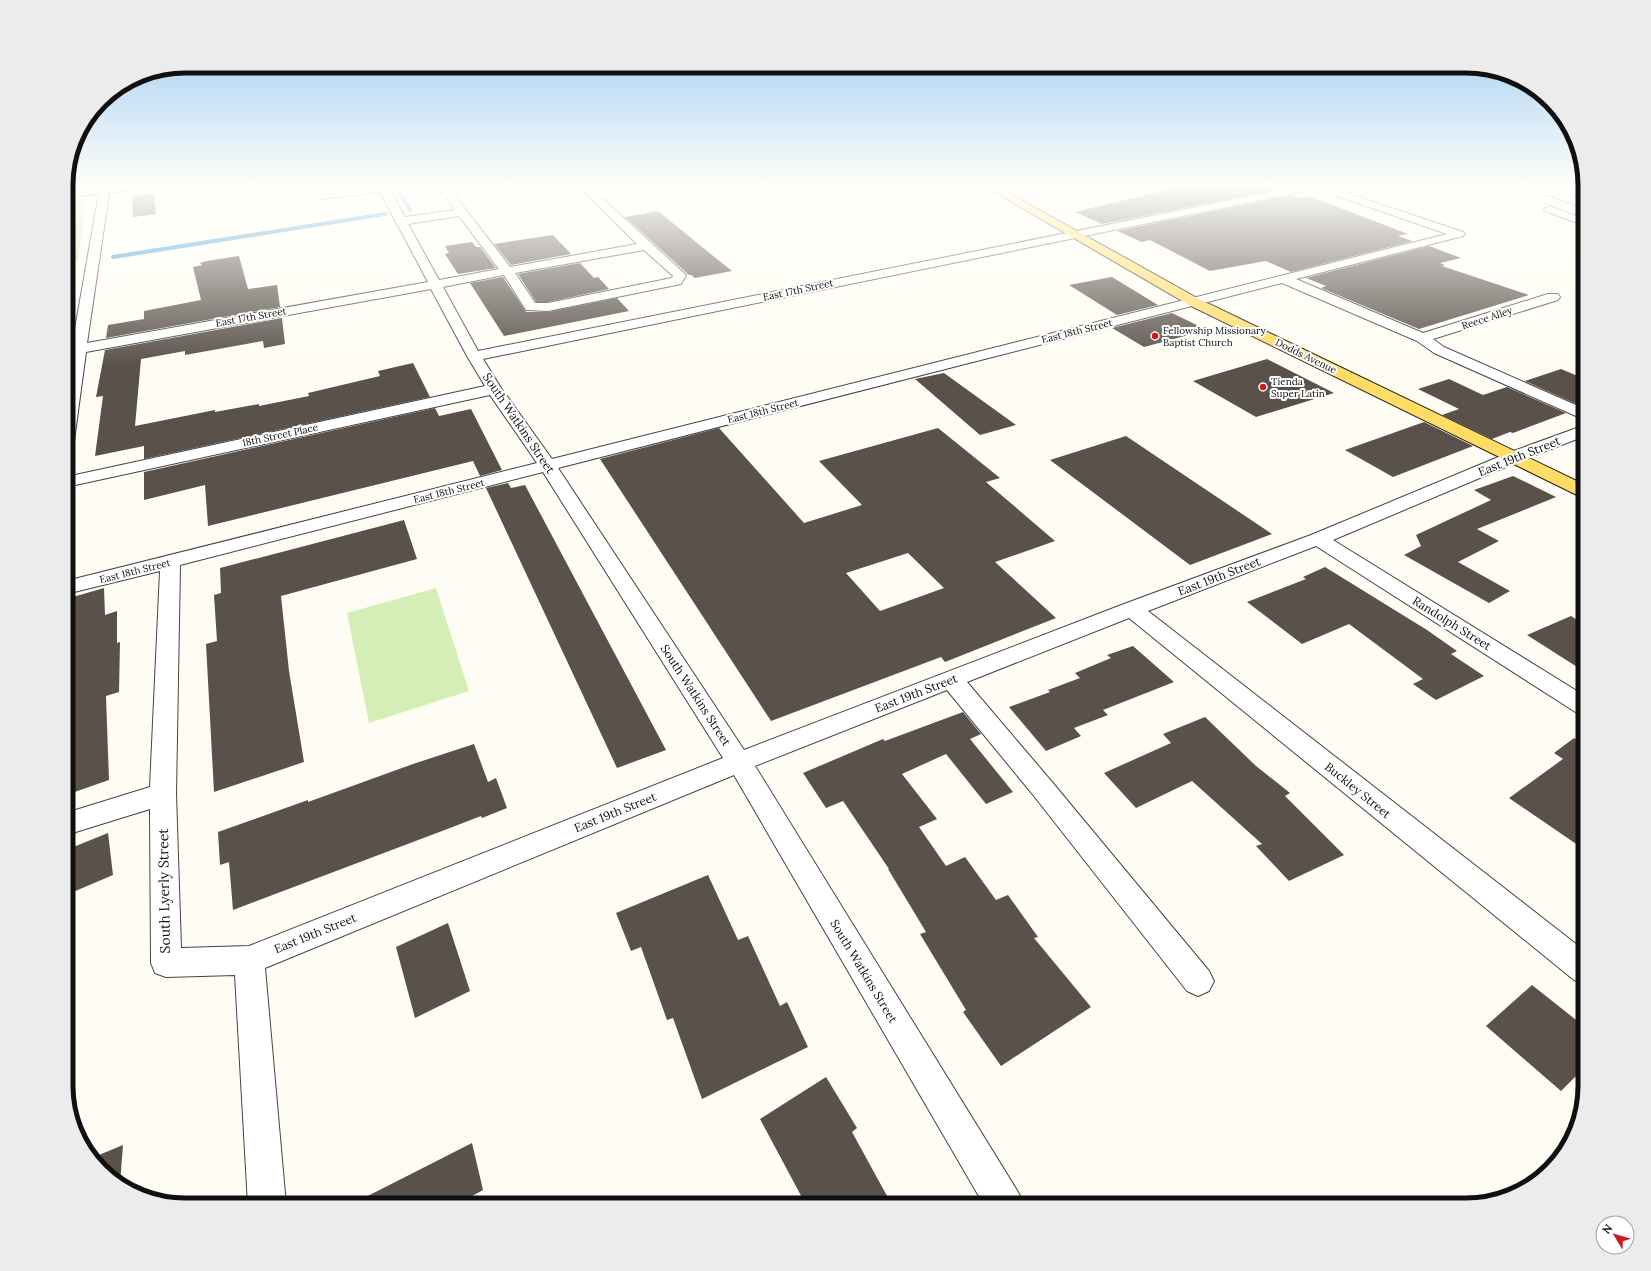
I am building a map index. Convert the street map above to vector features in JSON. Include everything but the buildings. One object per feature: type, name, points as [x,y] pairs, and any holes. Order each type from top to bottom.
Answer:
[{"type":"main road","name":"Dodds Avenue","points":[[1097,246],[1194,302],[1578,489]]},
{"type":"street","points":[[73,350],[93,246]]},
{"type":"street","name":"South Watkins Street","points":[[416,246],[474,356],[494,389],[548,466],[739,762],[1001,1198]]},
{"type":"street","points":[[488,246],[508,272],[530,307],[548,307],[677,281],[680,275],[646,246]]},
{"type":"street","name":"East 17th Street","points":[[73,350],[644,246]]},
{"type":"street","name":"East 17th Street","points":[[474,356],[1009,246]]},
{"type":"street","name":"East 18th Street","points":[[73,586],[1410,246]]},
{"type":"street","points":[[1284,278],[1422,338],[1446,354],[1578,412]]},
{"type":"street","name":"Reece Alley","points":[[1422,338],[1553,297]]},
{"type":"street","name":"18th Street Place","points":[[73,480],[494,389]]},
{"type":"street","name":"East 19th Street","points":[[249,960],[739,762],[950,679],[1318,539],[1514,457],[1578,433]]},
{"type":"street","name":"Randolph Street","points":[[1318,539],[1578,703]]},
{"type":"street","name":"South Lyerly Street","points":[[170,562],[162,794],[166,963],[249,960]]},
{"type":"street","name":"Buckley Street","points":[[1132,609],[1578,964]]},
{"type":"street","points":[[950,679],[1043,789],[1198,982]]},
{"type":"street","points":[[73,822],[162,794]]},
{"type":"street","points":[[249,960],[266,1198]]},
{"type":"green space","points":[[73,246],[80,246],[78,261],[73,262]]},
{"type":"green space","points":[[436,588],[469,691],[369,723],[347,613]]},
{"type":"waterway","points":[[113,257],[181,246]]},
{"type":"place","name":"Fellowship Missionary Baptist Church","points":[[1155,336]]},
{"type":"place","name":"Tienda Super Latin","points":[[1263,387]]}]
